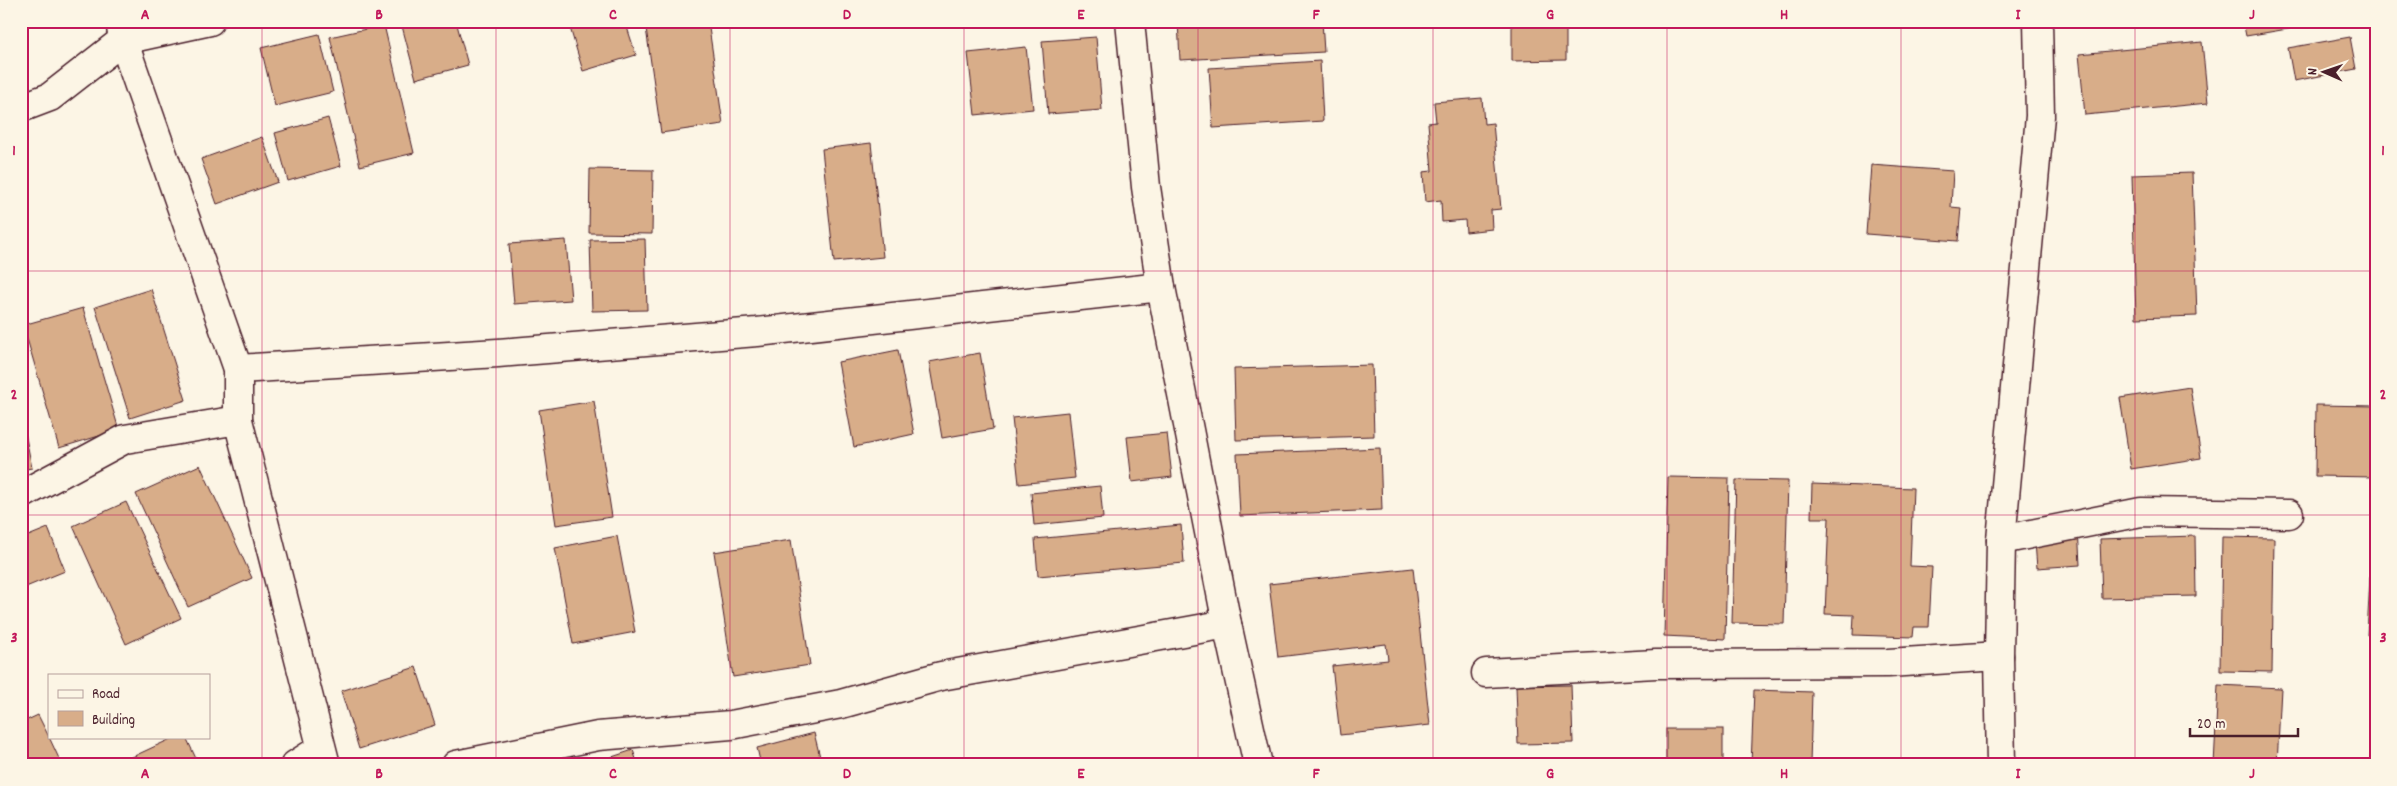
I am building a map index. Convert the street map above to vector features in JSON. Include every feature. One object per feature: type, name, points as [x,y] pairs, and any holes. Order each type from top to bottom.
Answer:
[{"type":"street","points":[[21,108],[50,97],[122,31],[210,21]]},
{"type":"street","points":[[1130,21],[1146,187],[1161,287],[1227,624],[1258,765]]},
{"type":"street","points":[[2001,765],[1999,656],[2002,540],[2040,116],[2038,21]]},
{"type":"street","points":[[122,31],[238,369],[238,420],[323,757],[295,765]]},
{"type":"street","points":[[238,369],[498,353],[757,332],[1161,287]]},
{"type":"street","points":[[21,495],[125,439],[238,420]]},
{"type":"street","points":[[2002,540],[2141,512],[2289,514]]},
{"type":"street","points":[[456,765],[598,736],[731,724],[841,704],[941,676],[1227,624]]},
{"type":"street","points":[[1486,673],[1656,664],[1888,662],[1999,656]]},
{"type":"building","points":[[419,21],[456,21],[468,65],[416,79],[402,26]]},
{"type":"building","points":[[568,21],[625,21],[636,55],[583,71]]},
{"type":"building","points":[[645,21],[708,21],[723,124],[661,133]]},
{"type":"building","points":[[968,21],[1090,21],[1090,22],[968,23]]},
{"type":"building","points":[[1178,21],[1322,21],[1324,52],[1180,60]]},
{"type":"building","points":[[1512,21],[1566,21],[1566,60],[1512,61]]},
{"type":"building","points":[[2243,21],[2335,21],[2246,36]]},
{"type":"building","points":[[384,25],[414,153],[360,166],[330,37]]},
{"type":"building","points":[[319,34],[333,92],[275,106],[261,48]]},
{"type":"building","points":[[1096,37],[1102,110],[1048,114],[1042,41]]},
{"type":"building","points":[[2350,37],[2356,69],[2294,81],[2288,48]]},
{"type":"building","points":[[2202,42],[2208,103],[2085,115],[2079,54]]},
{"type":"building","points":[[1026,47],[1033,109],[975,115],[968,53]]},
{"type":"building","points":[[1320,61],[1323,121],[1213,128],[1209,68]]},
{"type":"building","points":[[1482,98],[1484,124],[1493,123],[1501,209],[1491,210],[1492,229],[1466,232],[1465,220],[1442,222],[1441,200],[1425,202],[1423,172],[1432,171],[1428,123],[1436,122],[1434,102]]},
{"type":"building","points":[[328,118],[341,166],[288,181],[275,133]]},
{"type":"building","points":[[262,137],[278,182],[217,204],[201,159]]},
{"type":"building","points":[[871,143],[883,257],[834,262],[822,149]]},
{"type":"building","points":[[1871,165],[1953,171],[1951,207],[1961,208],[1958,241],[1866,234]]},
{"type":"building","points":[[590,169],[653,170],[652,234],[589,233]]},
{"type":"building","points":[[2192,173],[2197,316],[2136,318],[2132,175]]},
{"type":"building","points":[[645,239],[647,310],[592,311],[590,240]]},
{"type":"building","points":[[566,240],[571,300],[514,304],[509,244]]},
{"type":"building","points":[[151,289],[186,400],[130,418],[95,307]]},
{"type":"building","points":[[83,308],[119,430],[59,448],[23,325]]},
{"type":"building","points":[[898,350],[914,434],[854,447],[838,362]]},
{"type":"building","points":[[980,353],[993,429],[942,438],[929,362]]},
{"type":"building","points":[[1372,365],[1374,436],[1236,440],[1234,369]]},
{"type":"building","points":[[2190,387],[2201,458],[2131,469],[2120,398]]},
{"type":"building","points":[[594,401],[612,517],[556,525],[539,410]]},
{"type":"building","points":[[2316,405],[2376,406],[2376,477],[2315,476]]},
{"type":"building","points":[[21,412],[32,468],[21,470]]},
{"type":"building","points":[[1068,412],[1075,478],[1019,484],[1012,418]]},
{"type":"building","points":[[1167,433],[1172,477],[1132,482],[1127,437]]},
{"type":"building","points":[[1380,448],[1382,510],[1240,516],[1237,454]]},
{"type":"building","points":[[200,465],[252,578],[188,607],[136,494]]},
{"type":"building","points":[[1668,477],[1729,478],[1725,639],[1664,636]]},
{"type":"building","points":[[1736,480],[1788,481],[1784,624],[1732,623]]},
{"type":"building","points":[[1812,484],[1913,488],[1910,566],[1932,567],[1929,627],[1914,627],[1913,637],[1853,635],[1854,615],[1825,614],[1829,518],[1811,518]]},
{"type":"building","points":[[1100,486],[1103,518],[1034,525],[1031,493]]},
{"type":"building","points":[[126,502],[181,618],[126,644],[73,526]]},
{"type":"building","points":[[1181,525],[1184,563],[1038,576],[1035,539]]},
{"type":"building","points":[[2078,527],[2080,565],[2037,568],[2034,529]]},
{"type":"building","points":[[48,528],[65,571],[21,589],[21,539]]},
{"type":"building","points":[[617,536],[635,632],[573,644],[555,548]]},
{"type":"building","points":[[2195,536],[2196,596],[2102,598],[2100,539]]},
{"type":"building","points":[[2222,537],[2274,538],[2272,672],[2220,671]]},
{"type":"building","points":[[791,540],[810,665],[733,677],[714,552]]},
{"type":"building","points":[[1413,568],[1430,725],[1340,735],[1332,666],[1388,660],[1386,644],[1278,657],[1269,584]]},
{"type":"building","points":[[2370,576],[2376,576],[2376,635],[2367,635]]},
{"type":"building","points":[[416,667],[435,725],[359,749],[341,691]]},
{"type":"building","points":[[1571,685],[1573,743],[1518,744],[1516,686]]},
{"type":"building","points":[[2218,685],[2281,688],[2277,765],[2214,765]]},
{"type":"building","points":[[1754,690],[1812,692],[1810,765],[1751,765]]},
{"type":"building","points":[[2373,693],[2376,693],[2376,765],[2370,765]]},
{"type":"building","points":[[38,715],[62,765],[21,765],[21,723]]},
{"type":"building","points":[[1666,729],[1723,729],[1723,765],[1666,765]]},
{"type":"building","points":[[814,733],[822,765],[761,765],[757,748]]},
{"type":"building","points":[[173,738],[186,738],[199,765],[115,765]]},
{"type":"building","points":[[633,750],[638,765],[588,765]]}]
